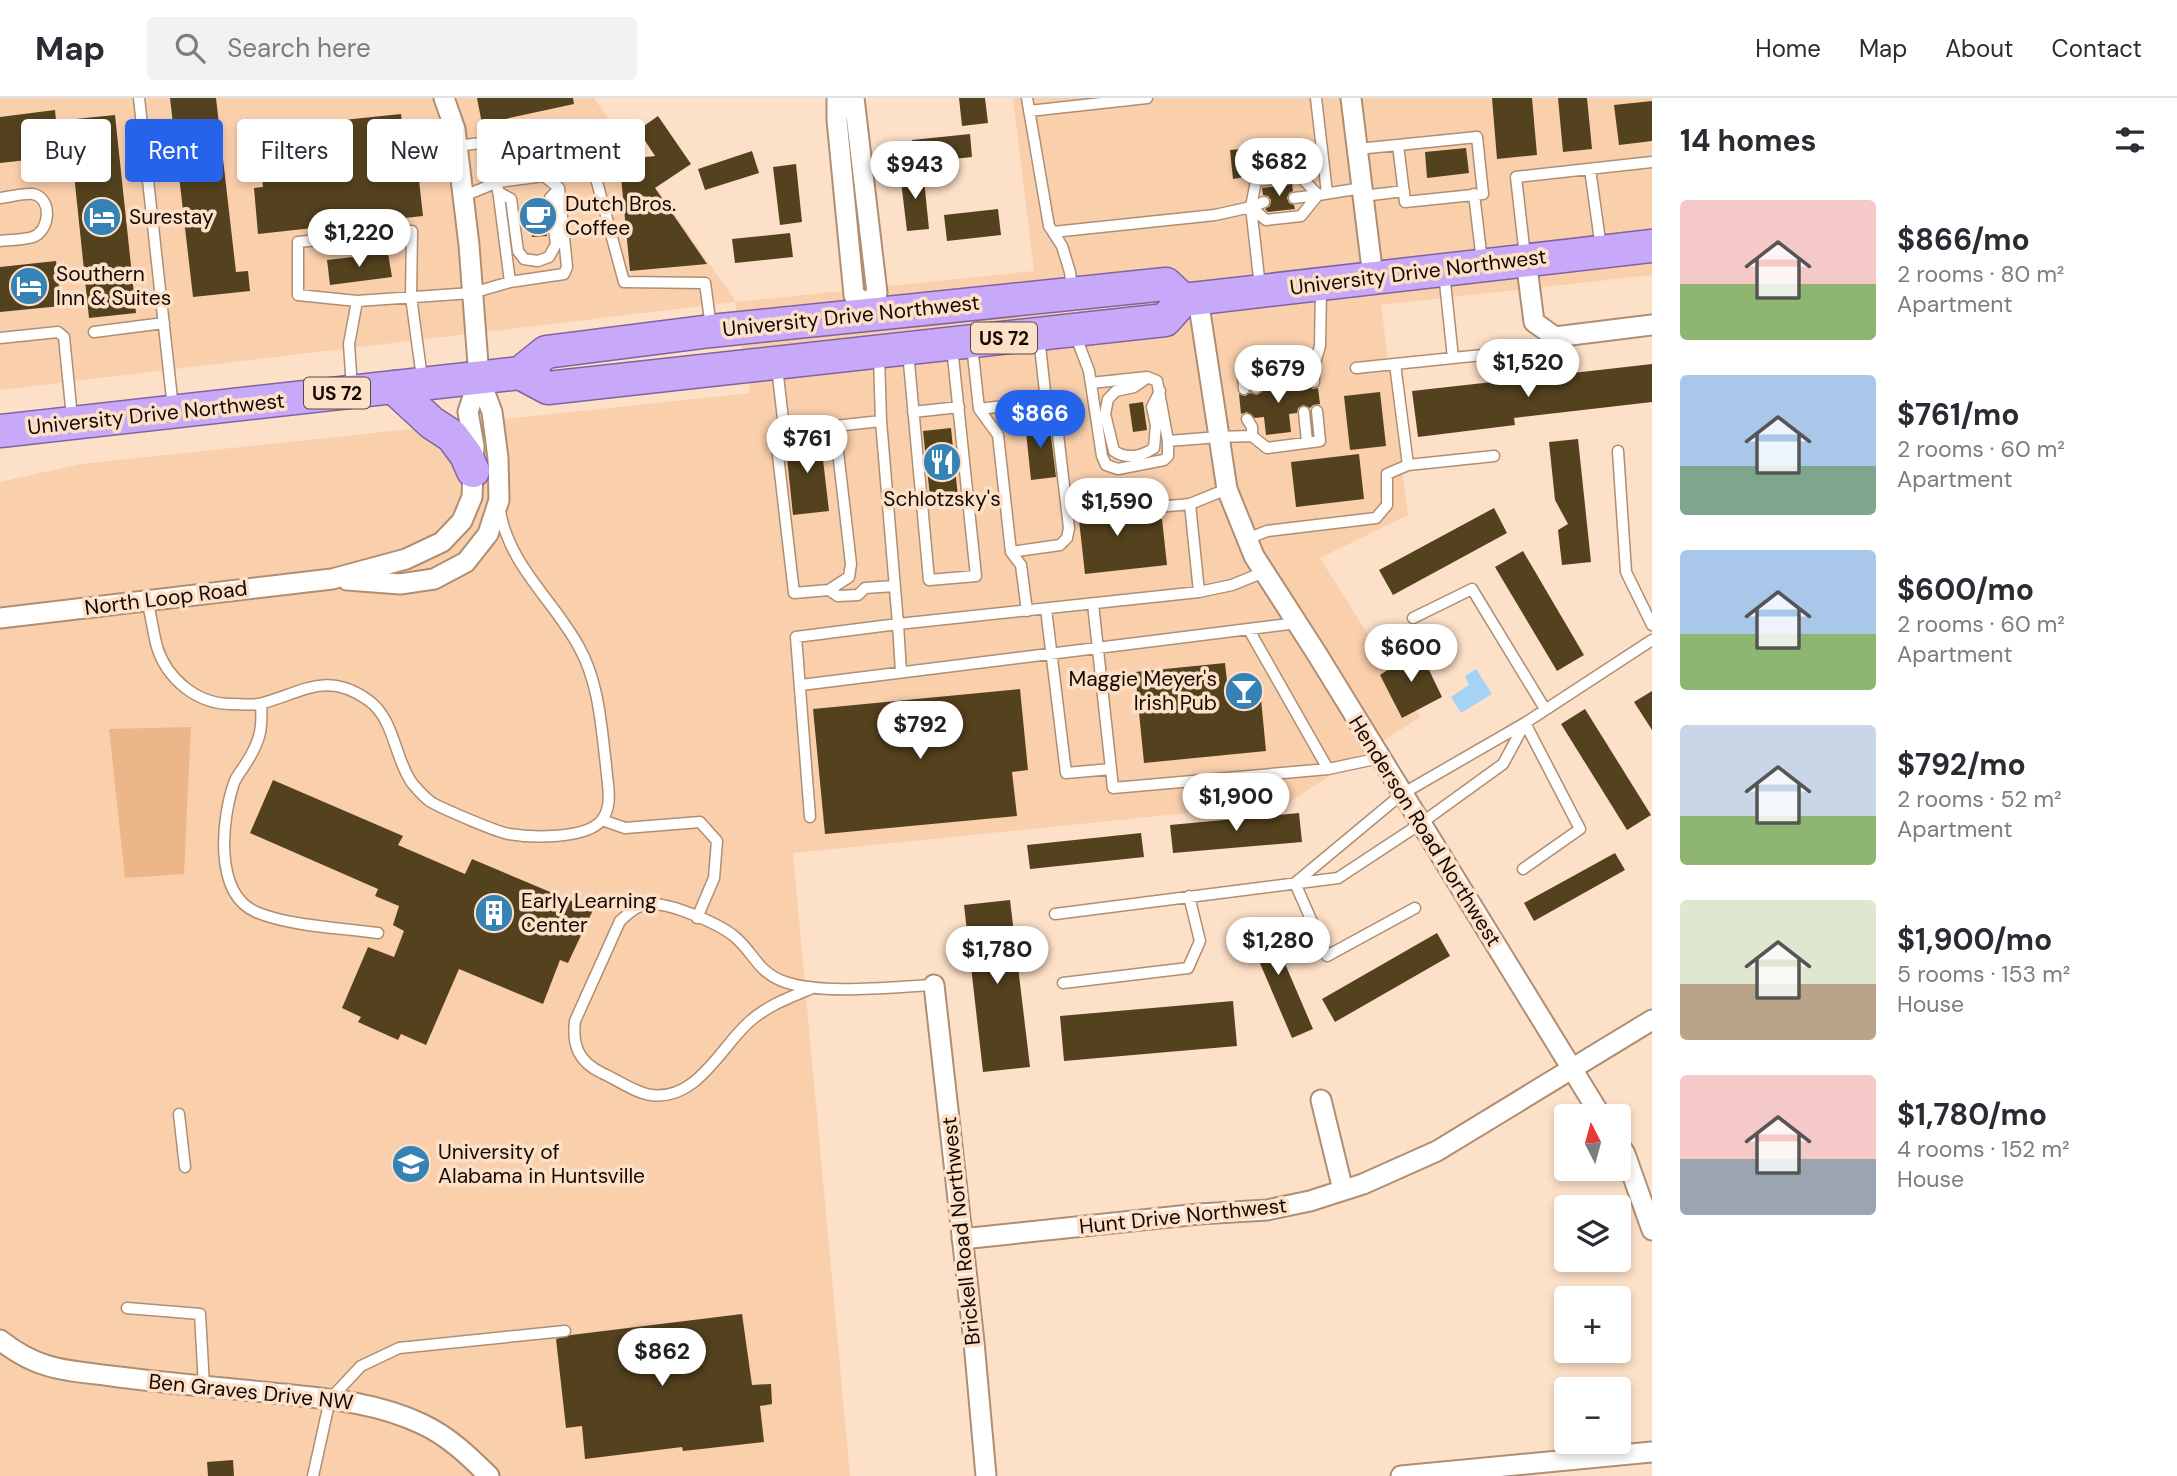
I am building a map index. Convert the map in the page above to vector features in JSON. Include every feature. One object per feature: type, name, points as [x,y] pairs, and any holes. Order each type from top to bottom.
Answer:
[{"type":"highway","name":"University Drive Northwest","points":[[520,373],[548,388],[1166,320],[1191,300],[1652,246]]},
{"type":"highway","name":"University Drive Northwest","points":[[0,431],[520,373],[546,352],[867,309],[928,307],[1166,284],[1191,300]]},
{"type":"highway","points":[[893,349],[879,341],[886,332],[909,328],[928,307]]},
{"type":"highway","points":[[817,357],[825,342],[831,338],[858,334],[865,330],[867,309]]},
{"type":"highway","points":[[408,385],[432,423],[452,436],[466,455],[473,471]]},
{"type":"highway","points":[[0,449],[184,411]]},
{"type":"street","points":[[444,98],[451,119]]},
{"type":"street","points":[[837,98],[854,295],[867,309],[877,293],[855,98]]},
{"type":"street","points":[[1351,98],[1373,277]]},
{"type":"street","points":[[462,182],[479,377]]},
{"type":"street","points":[[1526,260],[1534,322],[1555,337],[1652,325]]},
{"type":"street","name":"Henderson Road Northwest","points":[[1191,300],[1227,489],[1254,556],[1594,1104]]},
{"type":"street","name":"North Loop Road","points":[[0,618],[332,579],[405,559],[442,542],[462,521],[472,497],[474,446],[468,412],[479,377]]},
{"type":"street","name":"North Loop Road","points":[[332,579],[400,584],[434,579],[466,562],[488,534],[499,500],[498,458],[492,412],[479,377]]},
{"type":"street","name":"Brickell Road Northwest","points":[[933,985],[986,1476]]},
{"type":"street","name":"Hunt Drive Northwest","points":[[962,1239],[1199,1214],[1267,1210],[1310,1201],[1437,1151],[1652,1020]]},
{"type":"street","points":[[1321,1100],[1343,1190]]},
{"type":"street","points":[[1631,1171],[1652,1230]]},
{"type":"street","name":"Ben Graves Drive NW","points":[[0,1340],[26,1359],[46,1367],[160,1383],[330,1399],[380,1407],[424,1424],[463,1451],[489,1476]]},
{"type":"street","points":[[1401,1476],[1652,1452]]},
{"type":"lane","points":[[139,98],[164,323],[184,411]]},
{"type":"lane","points":[[1027,98],[1049,226],[1062,246],[1072,293]]},
{"type":"lane","points":[[1029,111],[1147,98]]},
{"type":"lane","points":[[1251,207],[1266,220],[1301,216],[1323,194],[1316,98]]},
{"type":"lane","points":[[463,145],[583,130],[624,282],[705,283],[711,331]]},
{"type":"lane","points":[[1357,149],[1477,136],[1483,194],[1405,202],[1398,145]]},
{"type":"lane","points":[[1526,260],[1516,177],[1652,162]]},
{"type":"lane","points":[[1590,169],[1601,251]]},
{"type":"lane","points":[[408,385],[411,297],[412,232],[298,242],[298,295],[357,301],[411,297],[471,293],[510,282],[564,274],[567,267],[559,188],[544,176],[464,196]]},
{"type":"lane","points":[[1260,291],[1251,207],[1256,181],[1300,176],[1323,194]]},
{"type":"lane","points":[[498,187],[511,199],[518,251],[524,259],[538,261],[550,257],[556,244],[551,198],[559,188]]},
{"type":"lane","points":[[498,187],[510,282]]},
{"type":"lane","points":[[1294,198],[1323,194],[1404,191]]},
{"type":"lane","points":[[0,198],[33,194],[41,198],[45,205],[47,224],[34,237],[0,241]]},
{"type":"lane","points":[[1474,194],[1483,265]]},
{"type":"lane","points":[[1054,232],[1215,215],[1264,202]]},
{"type":"lane","points":[[1444,269],[1453,358]]},
{"type":"lane","points":[[1314,382],[1314,366],[1320,346],[1321,283]]},
{"type":"lane","points":[[353,392],[349,344],[357,301]]},
{"type":"lane","points":[[94,331],[164,323]]},
{"type":"lane","points":[[1074,330],[1091,383],[1102,456],[1106,465],[1118,469],[1164,460],[1168,456],[1168,441],[1157,381],[1147,377],[1091,383]]},
{"type":"lane","points":[[0,338],[58,332],[64,337],[73,423]]},
{"type":"lane","points":[[1011,552],[1060,545],[1067,538],[1069,528],[1055,409],[1046,401],[1038,334]]},
{"type":"lane","points":[[893,349],[913,412],[929,580],[976,576],[959,407],[962,342]]},
{"type":"lane","points":[[962,342],[979,409],[998,435],[1011,552],[1021,565],[1027,611]]},
{"type":"lane","points":[[893,349],[881,421],[901,672]]},
{"type":"lane","points":[[1356,368],[1502,353]]},
{"type":"lane","points":[[776,363],[783,428],[776,438],[794,593],[829,590],[849,577],[851,564],[835,426]]},
{"type":"lane","points":[[1395,364],[1408,465]]},
{"type":"lane","points":[[1244,389],[1243,376],[1314,366]]},
{"type":"lane","points":[[1299,368],[1301,383]]},
{"type":"lane","points":[[1255,373],[1256,388]]},
{"type":"lane","points":[[1147,377],[1135,387],[1116,391],[1108,399],[1105,414],[1114,451],[1122,456],[1137,455],[1153,448],[1156,425],[1152,407],[1160,391]]},
{"type":"lane","points":[[979,409],[1046,401]]},
{"type":"lane","points":[[913,412],[959,407]]},
{"type":"lane","points":[[1168,441],[1219,437],[1252,425],[1266,448],[1320,441],[1317,411]]},
{"type":"lane","points":[[1304,412],[1307,442]]},
{"type":"lane","points":[[783,428],[881,421]]},
{"type":"lane","points":[[1618,451],[1626,572],[1652,625]]},
{"type":"lane","points":[[1247,539],[1267,531],[1376,518],[1387,505],[1387,474],[1408,465],[1494,456]]},
{"type":"lane","points":[[1126,510],[1190,503],[1227,489]]},
{"type":"lane","points":[[147,600],[158,649],[173,677],[194,695],[222,704],[261,704],[315,685],[344,688],[370,701],[388,724],[400,761],[413,784],[430,801],[507,834],[539,836],[587,832],[602,820],[609,802],[599,702],[592,674],[580,647],[520,563],[504,531],[499,500]]},
{"type":"lane","points":[[1190,503],[1199,592]]},
{"type":"lane","points":[[810,817],[796,636],[1199,592],[1232,585],[1264,572]]},
{"type":"lane","points":[[849,577],[865,588],[894,586]]},
{"type":"lane","points":[[829,590],[838,596],[858,595],[865,588]]},
{"type":"lane","points":[[1413,618],[1472,589],[1545,709]]},
{"type":"lane","points":[[1093,604],[1113,788],[1328,769],[1380,758]]},
{"type":"lane","points":[[1046,609],[1066,773],[1111,769]]},
{"type":"lane","points":[[801,685],[1297,623]]},
{"type":"lane","points":[[1249,630],[1328,769]]},
{"type":"lane","points":[[1295,883],[1402,794],[1525,723],[1652,640]]},
{"type":"lane","points":[[261,704],[263,725],[256,747],[235,780],[223,840],[225,866],[236,894],[253,911],[278,919],[378,933]]},
{"type":"lane","points":[[1055,914],[1338,878],[1420,824],[1503,764],[1525,723]]},
{"type":"lane","points":[[1522,869],[1580,829],[1525,723]]},
{"type":"lane","points":[[602,820],[625,828],[700,822],[717,841],[714,878],[697,918]]},
{"type":"lane","points":[[1295,883],[1326,956],[1415,908]]},
{"type":"lane","points":[[1063,983],[1188,968],[1200,941],[1189,896]]},
{"type":"lane","points":[[810,989],[776,1002],[748,1022],[713,1064],[676,1094],[649,1095],[591,1068],[579,1054],[573,1037],[575,1021],[620,921],[632,909],[650,904],[667,906],[722,929],[736,938],[763,971],[783,982],[810,989],[933,985]]},
{"type":"lane","points":[[179,1115],[185,1167]]},
{"type":"lane","points":[[127,1308],[200,1314],[204,1386]]},
{"type":"lane","points":[[313,1476],[330,1399],[361,1366],[398,1348],[565,1331]]},
{"type":"shaded area","points":[[0,98],[594,98],[609,119],[477,119],[477,182],[645,182],[645,171],[736,302],[1034,271],[1013,98],[1652,98],[1652,275],[1381,305],[1408,515],[1320,558],[1420,717],[1288,803],[793,853],[850,1476],[0,1476],[0,482],[81,464],[750,393],[735,302],[0,390]]},
{"type":"shaded area","points":[[191,727],[184,874],[125,878],[109,729]]},
{"type":"water","points":[[1476,669],[1492,694],[1461,713],[1451,697],[1469,685],[1465,676]]},
{"type":"building","points":[[170,98],[216,98],[218,119],[172,119]]},
{"type":"building","points":[[477,98],[573,98],[574,104],[505,119],[481,119]]},
{"type":"building","points":[[959,98],[985,98],[988,123],[962,126]]},
{"type":"building","points":[[1492,98],[1532,98],[1537,155],[1497,159]]},
{"type":"building","points":[[1558,98],[1587,98],[1592,149],[1563,152]]},
{"type":"building","points":[[1652,101],[1652,141],[1619,145],[1614,105]]},
{"type":"building","name":"Surestay","points":[[55,110],[56,119],[21,119],[21,161],[0,163],[0,117]]},
{"type":"building","points":[[401,114],[402,119],[367,119],[367,182],[419,182],[423,216],[258,234],[254,188],[263,187],[262,182],[353,182],[353,119]]},
{"type":"building","name":"Surestay","points":[[115,115],[136,313],[89,318],[75,182],[111,182],[111,119],[76,119]]},
{"type":"building","points":[[658,116],[691,164],[655,188],[707,264],[630,271],[621,182],[645,182],[645,157],[655,156],[645,141],[645,125]]},
{"type":"building","points":[[970,134],[972,157],[915,163],[912,140]]},
{"type":"building","points":[[1281,145],[1284,170],[1233,179],[1230,150]]},
{"type":"building","points":[[1466,148],[1469,173],[1427,178],[1425,152]]},
{"type":"building","points":[[752,151],[759,173],[705,190],[698,169]]},
{"type":"building","points":[[223,159],[236,272],[248,271],[250,291],[193,297],[180,182],[223,182]]},
{"type":"building","points":[[796,164],[802,222],[780,225],[773,167]]},
{"type":"building","points":[[923,170],[929,229],[907,231],[900,173]]},
{"type":"building","points":[[1292,184],[1293,191],[1287,198],[1295,209],[1268,212],[1265,209],[1270,206],[1271,200],[1263,195],[1262,188]]},
{"type":"building","name":"Dutch Bros. Coffee","points":[[543,202],[547,236],[532,237],[528,204]]},
{"type":"building","points":[[998,209],[1001,235],[947,241],[944,215]]},
{"type":"building","points":[[790,233],[793,257],[735,263],[732,239]]},
{"type":"building","points":[[388,253],[392,277],[330,285],[327,260]]},
{"type":"building","name":"Southern Inn & Suites","points":[[56,261],[61,306],[0,312],[0,267]]},
{"type":"building","points":[[1652,364],[1652,402],[1514,418],[1515,425],[1418,437],[1412,391]]},
{"type":"building","points":[[1294,384],[1299,390],[1308,386],[1318,388],[1320,404],[1310,408],[1303,405],[1298,408],[1297,413],[1289,414],[1291,432],[1266,435],[1264,417],[1255,418],[1247,412],[1241,414],[1239,394],[1257,395],[1262,392],[1263,387]]},
{"type":"building","points":[[1380,392],[1386,446],[1350,450],[1344,396]]},
{"type":"building","points":[[1143,402],[1147,430],[1133,432],[1129,404]]},
{"type":"building","points":[[1049,420],[1056,477],[1031,480],[1025,422]]},
{"type":"building","points":[[951,428],[959,507],[939,509],[938,496],[930,497],[923,431]]},
{"type":"building","points":[[820,434],[829,511],[793,515],[785,439]]},
{"type":"building","points":[[1578,439],[1591,562],[1562,565],[1558,530],[1568,524],[1555,500],[1549,442]]},
{"type":"building","points":[[1359,454],[1364,499],[1296,507],[1291,462]]},
{"type":"building","points":[[1105,490],[1109,524],[1162,519],[1167,565],[1085,574],[1076,493]]},
{"type":"building","points":[[1494,508],[1507,533],[1393,595],[1379,570]]},
{"type":"building","points":[[1523,551],[1584,655],[1557,671],[1495,567]]},
{"type":"building","points":[[1419,649],[1442,697],[1402,718],[1380,675]]},
{"type":"building","points":[[1225,663],[1227,681],[1259,678],[1266,751],[1144,763],[1135,672]]},
{"type":"building","points":[[1020,689],[1028,770],[1012,772],[1017,816],[825,834],[813,709]]},
{"type":"building","points":[[1652,691],[1652,730],[1634,702]]},
{"type":"building","points":[[1585,709],[1651,815],[1627,830],[1561,724]]},
{"type":"building","name":"Early Learning Center","points":[[273,780],[403,836],[398,845],[465,874],[472,859],[593,910],[568,963],[560,960],[543,1004],[459,969],[426,1045],[401,1034],[398,1040],[358,1022],[361,1017],[342,1008],[368,947],[394,957],[404,931],[393,925],[399,906],[375,896],[378,889],[250,833]]},
{"type":"building","points":[[1299,813],[1302,842],[1173,853],[1170,825]]},
{"type":"building","points":[[1141,833],[1144,857],[1030,869],[1027,845]]},
{"type":"building","points":[[1615,853],[1625,870],[1534,921],[1524,903]]},
{"type":"building","points":[[1010,900],[1030,1067],[983,1072],[964,905]]},
{"type":"building","points":[[1265,917],[1313,1029],[1292,1038],[1244,926]]},
{"type":"building","points":[[1437,933],[1450,956],[1335,1022],[1322,999]]},
{"type":"building","points":[[1233,1001],[1237,1046],[1064,1061],[1060,1016]]},
{"type":"building","points":[[742,1314],[752,1385],[771,1384],[772,1404],[760,1406],[764,1442],[683,1451],[682,1447],[585,1459],[582,1426],[566,1428],[556,1339]]},
{"type":"building","points":[[233,1460],[234,1476],[208,1476],[207,1462]]},
{"type":"place","name":"Dutch Bros. Coffee","points":[[538,216]]},
{"type":"place","name":"Surestay","points":[[102,217]]},
{"type":"place","name":"Southern Inn & Suites","points":[[29,286]]},
{"type":"place","name":"Schlotzsky's","points":[[942,462]]},
{"type":"place","name":"Maggie Meyer's Irish Pub","points":[[1244,691]]},
{"type":"place","name":"Early Learning Center","points":[[494,913]]},
{"type":"place","name":"University of Alabama in Huntsville","points":[[411,1164]]}]
